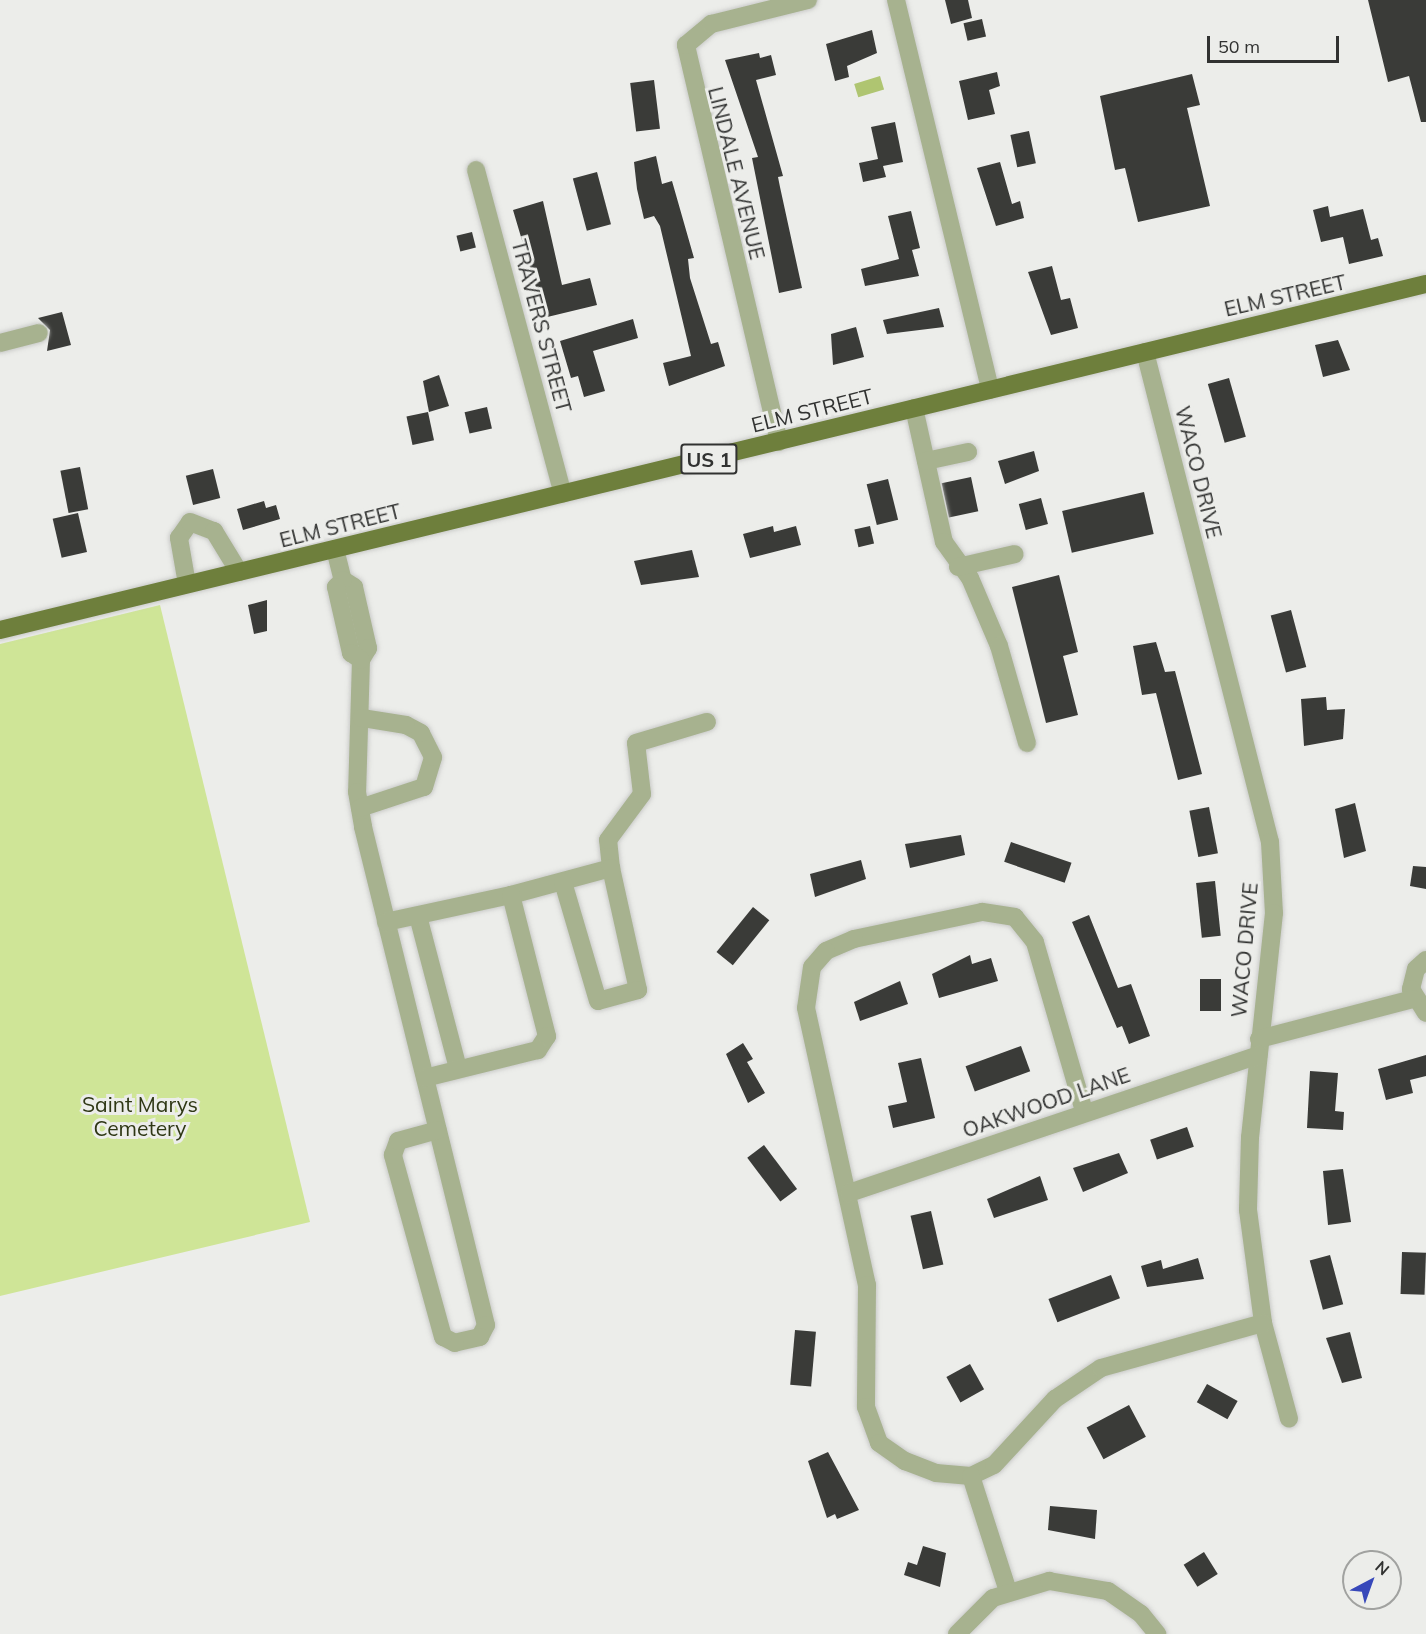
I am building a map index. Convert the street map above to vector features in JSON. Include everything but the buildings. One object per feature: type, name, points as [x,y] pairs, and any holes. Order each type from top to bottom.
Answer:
[{"type":"main road","name":"ELM STREET","points":[[0,630],[1426,284]]},
{"type":"street","name":"LINDALE AVENUE","points":[[779,442],[686,45],[711,24],[808,0]]},
{"type":"street","points":[[896,0],[990,390]]},
{"type":"street","name":"TRAVERS STREET","points":[[476,170],[563,494]]},
{"type":"street","points":[[0,343],[39,333]]},
{"type":"street","name":"WACO DRIVE","points":[[1145,352],[1267,821],[1274,913],[1258,1047],[1248,1210],[1263,1323],[1289,1419]]},
{"type":"street","points":[[914,408],[944,542],[958,567],[970,578],[999,646],[1027,743]]},
{"type":"street","points":[[926,461],[968,452]]},
{"type":"street","points":[[187,584],[179,537],[189,522],[214,531],[239,572]]},
{"type":"street","points":[[335,549],[343,580],[336,587],[351,653],[361,660],[360,808],[486,1325],[480,1337],[455,1343],[443,1336],[393,1155],[398,1141],[438,1130]]},
{"type":"street","points":[[958,567],[1014,554]]},
{"type":"street","points":[[360,808],[424,787],[434,757],[421,733],[406,725],[362,718]]},
{"type":"street","points":[[562,882],[593,994],[598,1001],[623,996],[638,990],[639,982],[611,868],[608,840],[642,794],[636,743],[707,722]]},
{"type":"street","points":[[386,922],[511,895],[611,868]]},
{"type":"street","points":[[425,1078],[546,1044],[511,895]]},
{"type":"street","points":[[1084,1111],[1035,942],[1016,917],[982,912],[837,944],[812,967],[806,1008],[849,1193],[869,1305],[865,1393],[870,1426],[879,1443],[904,1461],[950,1476],[971,1476],[994,1466],[1055,1399],[1101,1368],[1263,1323]]},
{"type":"street","points":[[418,916],[458,1070]]},
{"type":"street","points":[[1426,960],[1411,979],[1413,999],[1426,1013]]},
{"type":"street","name":"OAKWOOD LANE","points":[[849,1193],[1258,1047],[1413,999]]},
{"type":"street","points":[[971,1476],[1008,1591]]},
{"type":"street","points":[[957,1634],[977,1610],[1008,1591],[1049,1581],[1089,1584],[1125,1601],[1157,1634]]},
{"type":"green space","name":"Saint Marys Cemetery","points":[[160,605],[310,1222],[0,1296],[0,644]]},
{"type":"shaded area","points":[[880,76],[884,89],[858,97],[854,84]]}]
